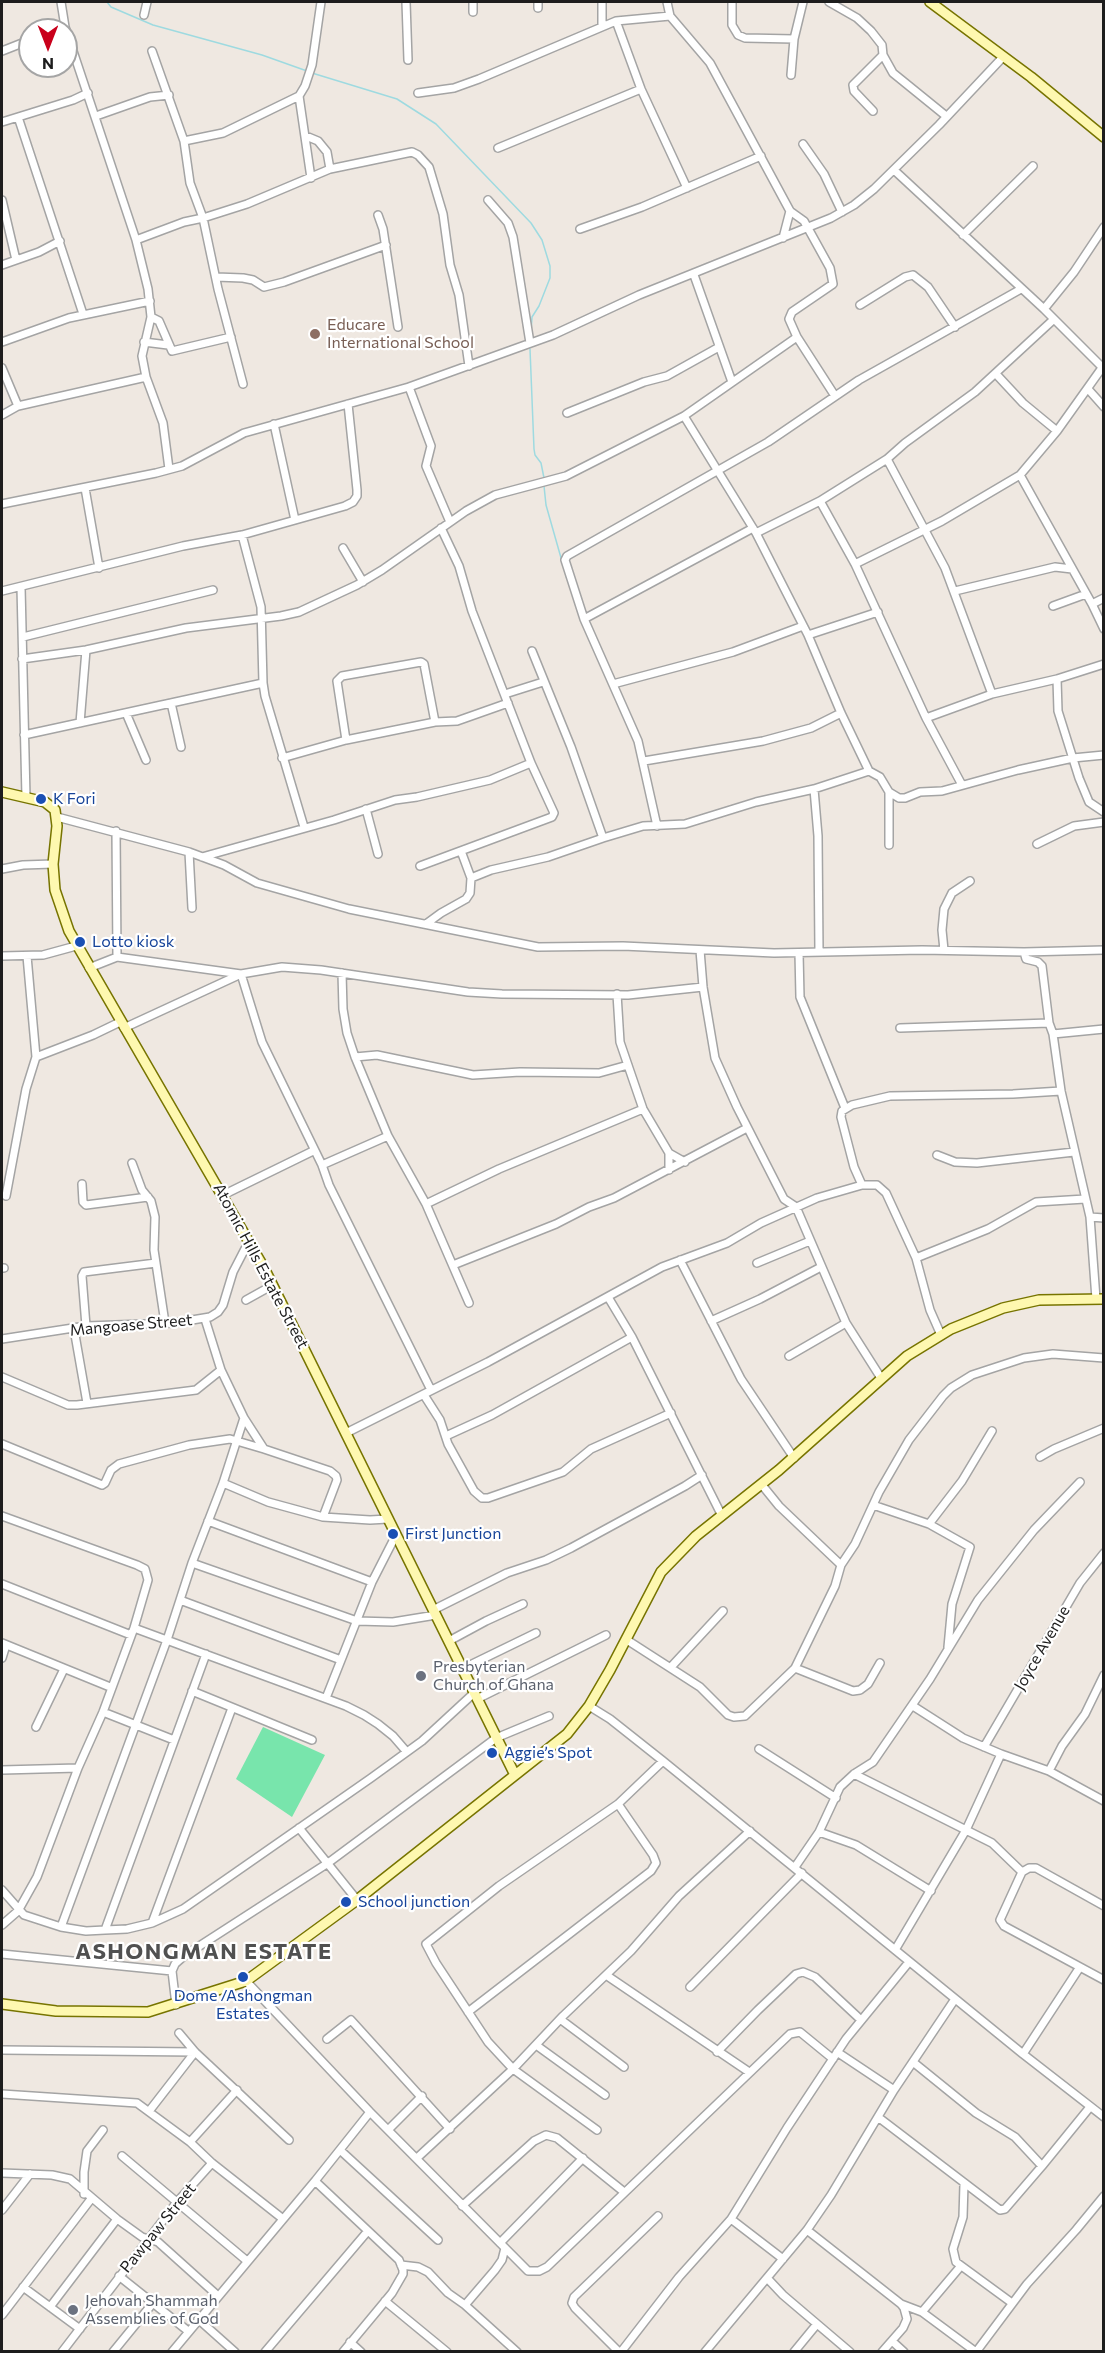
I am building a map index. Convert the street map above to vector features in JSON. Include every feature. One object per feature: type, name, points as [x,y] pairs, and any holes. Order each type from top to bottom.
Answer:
[{"type":"street","points":[[61,2],[62,18]]},
{"type":"street","points":[[144,15],[147,2]]},
{"type":"street","points":[[311,178],[299,96],[312,65],[321,2]]},
{"type":"street","points":[[406,2],[408,60]]},
{"type":"street","points":[[473,2],[473,12]]},
{"type":"street","points":[[602,2],[602,26]]},
{"type":"street","points":[[667,2],[670,16],[710,63],[790,211],[808,227],[830,268],[834,280],[831,287],[790,314],[789,319],[796,338],[835,396]]},
{"type":"street","points":[[732,2],[732,25],[738,35],[745,38],[794,39]]},
{"type":"street","points":[[791,75],[794,39],[803,2]]},
{"type":"street","points":[[830,2],[857,18],[871,30],[882,45],[883,55],[893,73],[946,116]]},
{"type":"street","points":[[930,2],[1104,137]]},
{"type":"street","points":[[418,93],[462,85],[616,21],[670,16]]},
{"type":"street","points":[[616,21],[641,89],[687,188]]},
{"type":"street","points":[[2,51],[18,45]]},
{"type":"street","points":[[152,51],[184,141],[190,183],[203,218],[243,384]]},
{"type":"street","points":[[873,111],[854,91],[853,85],[883,55]]},
{"type":"street","points":[[2,504],[169,469],[199,458],[244,434],[409,387],[553,335],[639,295],[842,212],[864,197],[894,170],[1003,57]]},
{"type":"street","points":[[78,68],[96,116],[136,240],[150,301],[151,317],[142,356],[146,377],[163,423],[169,469]]},
{"type":"street","points":[[498,148],[641,89]]},
{"type":"street","points":[[2,122],[73,100],[88,93]]},
{"type":"street","points":[[96,116],[150,97],[169,95]]},
{"type":"street","points":[[184,141],[230,130],[299,96]]},
{"type":"street","points":[[18,117],[83,314]]},
{"type":"street","points":[[306,136],[318,141],[327,152],[330,169]]},
{"type":"street","points":[[803,144],[824,174],[842,212]]},
{"type":"street","points":[[136,240],[184,222],[203,218],[330,169],[412,152],[426,161],[433,176],[443,214],[450,265],[459,295],[469,366]]},
{"type":"street","points":[[580,229],[687,188],[761,156]]},
{"type":"street","points":[[963,235],[1033,166]]},
{"type":"street","points":[[855,564],[926,529],[1020,475],[1057,431],[1103,366],[894,170]]},
{"type":"street","points":[[2,200],[16,260]]},
{"type":"street","points":[[489,200],[508,223],[513,237],[530,343]]},
{"type":"street","points":[[783,238],[790,211]]},
{"type":"street","points":[[378,215],[386,245],[398,327]]},
{"type":"street","points":[[1044,309],[1074,272],[1104,227]]},
{"type":"street","points":[[2,265],[39,252],[60,241]]},
{"type":"street","points":[[216,277],[253,280],[264,287],[386,245]]},
{"type":"street","points":[[694,274],[732,382]]},
{"type":"street","points":[[860,305],[904,277],[913,275],[928,287],[955,327]]},
{"type":"street","points":[[657,826],[638,741],[584,619],[565,560],[567,556],[645,510],[720,471],[787,430],[859,380],[1021,289]]},
{"type":"street","points":[[2,342],[39,327],[83,314],[150,301]]},
{"type":"street","points":[[151,317],[159,321],[172,351],[231,337]]},
{"type":"street","points":[[584,619],[755,531],[820,501],[887,459],[996,374],[1053,320]]},
{"type":"street","points":[[22,659],[86,650],[186,628],[299,612],[363,582],[450,522],[495,495],[566,476],[684,416],[796,338]]},
{"type":"street","points":[[144,342],[168,345]]},
{"type":"street","points":[[567,414],[644,382],[668,376],[719,347]]},
{"type":"street","points":[[2,368],[18,406]]},
{"type":"street","points":[[996,374],[1023,403],[1057,431]]},
{"type":"street","points":[[2,415],[18,406],[146,377]]},
{"type":"street","points":[[409,387],[431,446],[426,462],[429,473],[450,522]]},
{"type":"street","points":[[1088,389],[1104,407]]},
{"type":"street","points":[[2,591],[183,546],[242,535],[353,502],[357,496],[348,404]]},
{"type":"street","points":[[684,416],[755,531],[808,635],[841,713],[869,771],[880,777],[889,792],[899,798],[905,798],[920,792],[938,791],[1073,758],[1104,755]]},
{"type":"street","points":[[274,424],[295,520]]},
{"type":"street","points":[[887,459],[926,529],[955,591],[992,694]]},
{"type":"street","points":[[1020,475],[1104,629]]},
{"type":"street","points":[[85,488],[99,568]]},
{"type":"street","points":[[820,501],[855,564],[926,718],[962,785]]},
{"type":"street","points":[[420,866],[552,818],[554,813],[531,764],[472,611],[459,566],[441,528]]},
{"type":"street","points":[[242,535],[262,618],[263,683],[282,758],[304,827]]},
{"type":"street","points":[[343,548],[363,582]]},
{"type":"street","points":[[1055,567],[1063,553]]},
{"type":"street","points":[[955,591],[1055,567],[1072,569]]},
{"type":"street","points":[[21,587],[26,797]]},
{"type":"street","points":[[22,637],[213,590]]},
{"type":"street","points":[[1053,606],[1086,594]]},
{"type":"street","points":[[1092,604],[1104,598]]},
{"type":"street","points":[[808,635],[878,612]]},
{"type":"street","points":[[613,684],[733,652],[803,626]]},
{"type":"street","points":[[80,723],[86,650]]},
{"type":"street","points":[[532,651],[571,747],[603,838]]},
{"type":"street","points":[[346,740],[337,681],[342,676],[421,662],[424,664],[435,722]]},
{"type":"street","points":[[926,718],[992,694],[1057,679],[1104,664]]},
{"type":"street","points":[[1057,679],[1058,711],[1087,800],[1104,812]]},
{"type":"street","points":[[505,694],[543,682]]},
{"type":"street","points":[[24,735],[263,683]]},
{"type":"street","points":[[171,703],[181,747]]},
{"type":"street","points":[[282,758],[346,740],[435,722],[457,721],[508,703]]},
{"type":"street","points":[[126,713],[146,760]]},
{"type":"street","points":[[644,761],[763,741],[812,728],[841,713]]},
{"type":"street","points":[[202,857],[395,800],[479,783],[531,764]]},
{"type":"street","points":[[471,878],[491,870],[548,857],[642,826],[685,824],[756,802],[814,789],[869,771]]},
{"type":"street","points":[[814,789],[818,836],[819,952]]},
{"type":"street","points":[[2,792],[51,804],[57,817],[189,852],[257,883],[349,909],[538,947],[585,945],[799,953],[1104,950]]},
{"type":"street","points":[[889,792],[889,845]]},
{"type":"street","points":[[366,808],[378,854]]},
{"type":"street","name":"Atomic Hills Estate Street","points":[[57,817],[53,864],[55,891],[58,905],[76,946],[223,1195],[273,1285],[514,1775]]},
{"type":"street","points":[[1037,844],[1074,826],[1104,822]]},
{"type":"street","points":[[116,831],[117,957]]},
{"type":"street","points":[[426,924],[466,899],[471,887],[471,878],[461,851]]},
{"type":"street","points":[[189,852],[192,908]]},
{"type":"street","points":[[2,869],[23,865],[53,864]]},
{"type":"street","points":[[944,950],[942,930],[944,909],[952,893],[970,881]]},
{"type":"street","points":[[2,956],[43,954],[76,946]]},
{"type":"street","points":[[700,950],[703,987],[715,1058],[747,1128],[784,1199],[796,1207],[846,1323],[881,1378]]},
{"type":"street","points":[[2,2004],[56,2011],[148,2012],[246,1981],[357,1900],[567,1734],[589,1706],[627,1640],[661,1572],[696,1536],[794,1458],[907,1356],[941,1335],[986,1314],[1023,1303],[1049,1299],[1100,1299],[1090,1217],[1061,1091],[1042,966],[1038,962],[1028,961],[1024,952]]},
{"type":"street","points":[[799,953],[800,997],[845,1108]]},
{"type":"street","points":[[6,1196],[26,1089],[36,1056],[27,956]]},
{"type":"street","points":[[89,968],[117,957],[241,974]]},
{"type":"street","points":[[36,1056],[122,1025],[241,974],[282,967],[491,994],[616,994],[703,987]]},
{"type":"street","points":[[342,973],[343,1009],[347,1033],[355,1057],[388,1136],[426,1204],[469,1303]]},
{"type":"street","points":[[241,974],[262,1042],[322,1165],[329,1185],[431,1390]]},
{"type":"street","points":[[616,994],[619,1032],[643,1110],[669,1153],[685,1162]]},
{"type":"street","points":[[900,1028],[1049,1023]]},
{"type":"street","points":[[1053,1034],[1104,1029]]},
{"type":"street","points":[[355,1057],[383,1056],[473,1075],[520,1072],[599,1072],[628,1065]]},
{"type":"street","points":[[862,1185],[854,1167],[841,1121],[841,1114],[845,1108],[867,1099],[890,1095],[1013,1094],[1061,1091]]},
{"type":"street","points":[[426,1204],[508,1165],[643,1110]]},
{"type":"street","points":[[453,1265],[614,1198],[747,1128]]},
{"type":"street","points":[[322,1165],[388,1136]]},
{"type":"street","points":[[223,1195],[313,1150]]},
{"type":"street","points":[[937,1155],[956,1162],[977,1163],[1074,1152]]},
{"type":"street","points":[[669,1153],[669,1170]]},
{"type":"street","points":[[132,1163],[155,1217],[154,1250],[165,1323]]},
{"type":"street","points":[[82,1184],[83,1202],[86,1205],[148,1197]]},
{"type":"street","points":[[346,1433],[424,1395],[654,1270],[727,1243],[761,1223],[796,1207],[835,1192],[862,1185],[876,1185],[886,1193],[916,1258],[930,1310],[941,1335]]},
{"type":"street","points":[[916,1258],[987,1228],[1036,1202],[1085,1199]]},
{"type":"street","points":[[1090,1217],[1104,1218]]},
{"type":"street","name":"Mangoase Street","points":[[2,1339],[86,1326],[187,1322],[205,1318],[219,1312],[223,1305],[233,1272],[249,1241]]},
{"type":"street","points":[[757,1263],[810,1242]]},
{"type":"street","points":[[680,1260],[753,1399],[794,1458]]},
{"type":"street","points":[[86,1326],[84,1272],[156,1263]]},
{"type":"street","points":[[711,1321],[821,1267]]},
{"type":"street","points":[[246,1300],[273,1285]]},
{"type":"street","points":[[608,1297],[632,1337],[722,1516]]},
{"type":"street","points":[[205,1318],[221,1370],[244,1418],[264,1449]]},
{"type":"street","points":[[789,1356],[846,1323]]},
{"type":"street","points":[[74,1329],[87,1403]]},
{"type":"street","points":[[446,1436],[492,1415],[632,1337]]},
{"type":"street","points":[[627,1640],[700,1688],[728,1715],[745,1716],[795,1668],[835,1586],[841,1565],[855,1544],[879,1492],[909,1440],[944,1396],[961,1381],[972,1375],[1039,1355],[1104,1358]]},
{"type":"street","points":[[2,1377],[68,1405],[196,1390],[221,1370]]},
{"type":"street","points":[[424,1395],[440,1420],[474,1491],[478,1496],[488,1498],[562,1472],[591,1449],[671,1413]]},
{"type":"street","points":[[61,1927],[192,1563],[223,1484],[244,1418]]},
{"type":"street","points":[[1040,1457],[1104,1428]]},
{"type":"street","points":[[929,1524],[952,1495],[992,1431]]},
{"type":"street","points":[[2,1444],[102,1485],[111,1470],[119,1464],[189,1445],[224,1439],[237,1440],[330,1471],[336,1476],[337,1480],[323,1517]]},
{"type":"street","points":[[192,1563],[357,1621],[393,1622],[434,1613],[507,1573],[546,1560],[702,1475]]},
{"type":"street","points":[[795,1867],[819,1832],[843,1784],[873,1762],[913,1706],[990,1583],[1034,1530],[1080,1482]]},
{"type":"street","points":[[223,1484],[268,1502],[323,1517],[388,1519]]},
{"type":"street","points":[[762,1485],[779,1506],[841,1565]]},
{"type":"street","points":[[873,1505],[929,1524],[967,1545],[971,1550],[956,1587],[948,1647]]},
{"type":"street","points":[[2,1516],[145,1569],[148,1580],[102,1712],[78,1768],[37,1877],[18,1911],[2,1925]]},
{"type":"street","points":[[208,1521],[372,1582]]},
{"type":"street","points":[[326,1698],[372,1582],[396,1535]]},
{"type":"street","name":"Joyce Avenue","points":[[984,1747],[1080,1583],[1104,1553]]},
{"type":"street","points":[[2,1584],[326,1698],[364,1715],[393,1736],[406,1751]]},
{"type":"street","points":[[180,1600],[341,1660]]},
{"type":"street","points":[[449,1641],[523,1604]]},
{"type":"street","points":[[671,1667],[723,1611]]},
{"type":"street","points":[[462,1669],[536,1633]]},
{"type":"street","points":[[2,1890],[18,1911],[40,1922],[61,1927],[86,1931],[128,1929],[152,1923],[183,1909],[299,1828],[422,1741],[476,1696],[606,1635]]},
{"type":"street","points":[[2,1658],[4,1644],[110,1687]]},
{"type":"street","points":[[105,1930],[206,1654]]},
{"type":"street","points":[[795,1668],[853,1691],[860,1690],[868,1684],[880,1663]]},
{"type":"street","points":[[36,1727],[64,1669]]},
{"type":"street","points":[[1049,1771],[1062,1746],[1085,1714],[1104,1675]]},
{"type":"street","points":[[192,1691],[312,1740]]},
{"type":"street","points":[[589,1706],[610,1719],[663,1761],[909,1962],[1104,2117]]},
{"type":"street","points":[[913,1706],[963,1738],[1049,1771],[1104,1801]]},
{"type":"street","points":[[152,1923],[232,1708]]},
{"type":"street","points":[[102,1712],[174,1740]]},
{"type":"street","points":[[176,2005],[172,1971],[175,1964],[184,1956],[328,1863],[496,1738],[549,1716]]},
{"type":"street","points":[[759,1749],[836,1798]]},
{"type":"street","points":[[895,1950],[932,1891],[966,1830],[1001,1754]]},
{"type":"street","points":[[597,2130],[513,2069],[488,2042],[426,1944],[500,1886],[618,1804],[663,1761]]},
{"type":"street","points":[[2,1770],[78,1768]]},
{"type":"street","points":[[854,1774],[998,1847],[1022,1872]]},
{"type":"street","points":[[468,2012],[651,1871],[656,1863],[653,1855],[618,1804]]},
{"type":"street","points":[[299,1828],[357,1900]]},
{"type":"street","points":[[417,2158],[513,2069],[560,2019],[631,1951],[679,1896],[750,1831]]},
{"type":"street","points":[[819,1832],[856,1845],[932,1891]]},
{"type":"street","points":[[1104,1906],[1036,1868],[1029,1868],[1022,1872],[1000,1916],[1001,1923],[1104,1980]]},
{"type":"street","points":[[690,1987],[802,1873]]},
{"type":"street","points":[[2,1954],[172,1971]]},
{"type":"street","points":[[658,2216],[574,2296],[572,2302],[575,2308],[620,2352],[680,2277],[731,2219],[835,2056],[861,2020],[909,1962]]},
{"type":"street","points":[[1023,2054],[1080,1967]]},
{"type":"street","points":[[717,2052],[796,1974],[803,1972],[815,1977],[861,2020]]},
{"type":"street","points":[[606,1975],[749,2072]]},
{"type":"street","points":[[246,1981],[523,2269],[531,2272],[542,2270],[790,2034],[797,2032],[894,2090]]},
{"type":"street","points":[[705,2352],[807,2230],[894,2090],[955,1999]]},
{"type":"street","points":[[560,2019],[624,2067]]},
{"type":"street","points":[[327,2039],[351,2020],[450,2129]]},
{"type":"street","points":[[179,2033],[195,2052],[289,2140]]},
{"type":"street","points":[[536,2045],[605,2095]]},
{"type":"street","points":[[2,2050],[195,2052]]},
{"type":"street","points":[[150,2110],[195,2052]]},
{"type":"street","points":[[912,2062],[976,2114],[1015,2137],[1042,2166]]},
{"type":"street","points":[[190,2142],[237,2090]]},
{"type":"street","points":[[2,2094],[137,2103],[150,2110],[283,2219]]},
{"type":"street","points":[[388,2130],[422,2096]]},
{"type":"street","points":[[878,2116],[1000,2210],[1005,2209],[1090,2107]]},
{"type":"street","points":[[172,2352],[370,2112]]},
{"type":"street","points":[[84,2194],[87,2151],[103,2130]]},
{"type":"street","points":[[462,2206],[542,2135],[557,2138],[624,2192]]},
{"type":"street","points":[[340,2150],[438,2240]]},
{"type":"street","points":[[122,2156],[247,2261]]},
{"type":"street","points":[[465,2305],[502,2260],[502,2246],[583,2158]]},
{"type":"street","name":"Pawpaw Street","points":[[62,2352],[177,2202],[212,2163]]},
{"type":"street","points":[[2,2173],[52,2175],[70,2179],[84,2194],[117,2220],[142,2237],[158,2242],[218,2295]]},
{"type":"street","points":[[2,2210],[30,2174]]},
{"type":"street","points":[[315,2181],[401,2265],[403,2274],[385,2301],[343,2352]]},
{"type":"street","points":[[964,2184],[963,2217],[953,2249],[956,2262],[1012,2303]]},
{"type":"street","points":[[807,2230],[901,2304],[922,2312],[976,2352],[1012,2303],[1104,2196]]},
{"type":"street","points":[[2,2315],[91,2199]]},
{"type":"street","points":[[731,2219],[783,2259]]},
{"type":"street","points":[[50,2307],[117,2220]]},
{"type":"street","points":[[265,2352],[367,2232]]},
{"type":"street","points":[[401,2265],[418,2267],[428,2272],[448,2293],[465,2305],[517,2352]]},
{"type":"street","points":[[922,2312],[960,2267]]},
{"type":"street","points":[[119,2276],[188,2331]]},
{"type":"street","points":[[767,2278],[850,2352]]},
{"type":"street","points":[[23,2287],[80,2329]]},
{"type":"street","points":[[385,2301],[447,2352]]},
{"type":"street","points":[[113,2352],[153,2302]]},
{"type":"street","points":[[882,2352],[906,2323],[906,2313],[901,2304]]},
{"type":"street","points":[[198,2319],[236,2352]]},
{"type":"street","points":[[794,2352],[817,2324]]},
{"type":"street","points":[[892,2341],[904,2352]]},
{"type":"street","points":[[350,2342],[361,2352]]},
{"type":"green space","points":[[263,1727],[325,1755],[292,1817],[236,1779]]},
{"type":"waterway","points":[[107,2],[111,7],[153,25],[262,55],[307,71]]},
{"type":"waterway","points":[[312,73],[397,99],[436,124],[531,223],[542,240],[550,266],[550,278],[532,317],[531,332]]},
{"type":"waterway","points":[[530,349],[534,449],[541,463],[544,478]]},
{"type":"waterway","points":[[544,486],[546,505],[567,579]]},
{"type":"place","name":"Educare International School","points":[[315,334]]},
{"type":"place","name":"K Fori","points":[[41,799]]},
{"type":"place","name":"Lotto kiosk","points":[[80,942]]},
{"type":"place","name":"First Junction","points":[[393,1534]]},
{"type":"place","name":"Presbyterian Church of Ghana","points":[[421,1676]]},
{"type":"place","name":"Aggie’s Spot","points":[[492,1753]]},
{"type":"place","name":"School junction","points":[[346,1902]]},
{"type":"place","name":"Dome /Ashongman Estates","points":[[243,1977]]},
{"type":"place","name":"Jehovah Shammah Assemblies of God","points":[[73,2310]]},
{"type":"district","name":"ASHONGMAN ESTATE","points":[[204,1952]]}]
